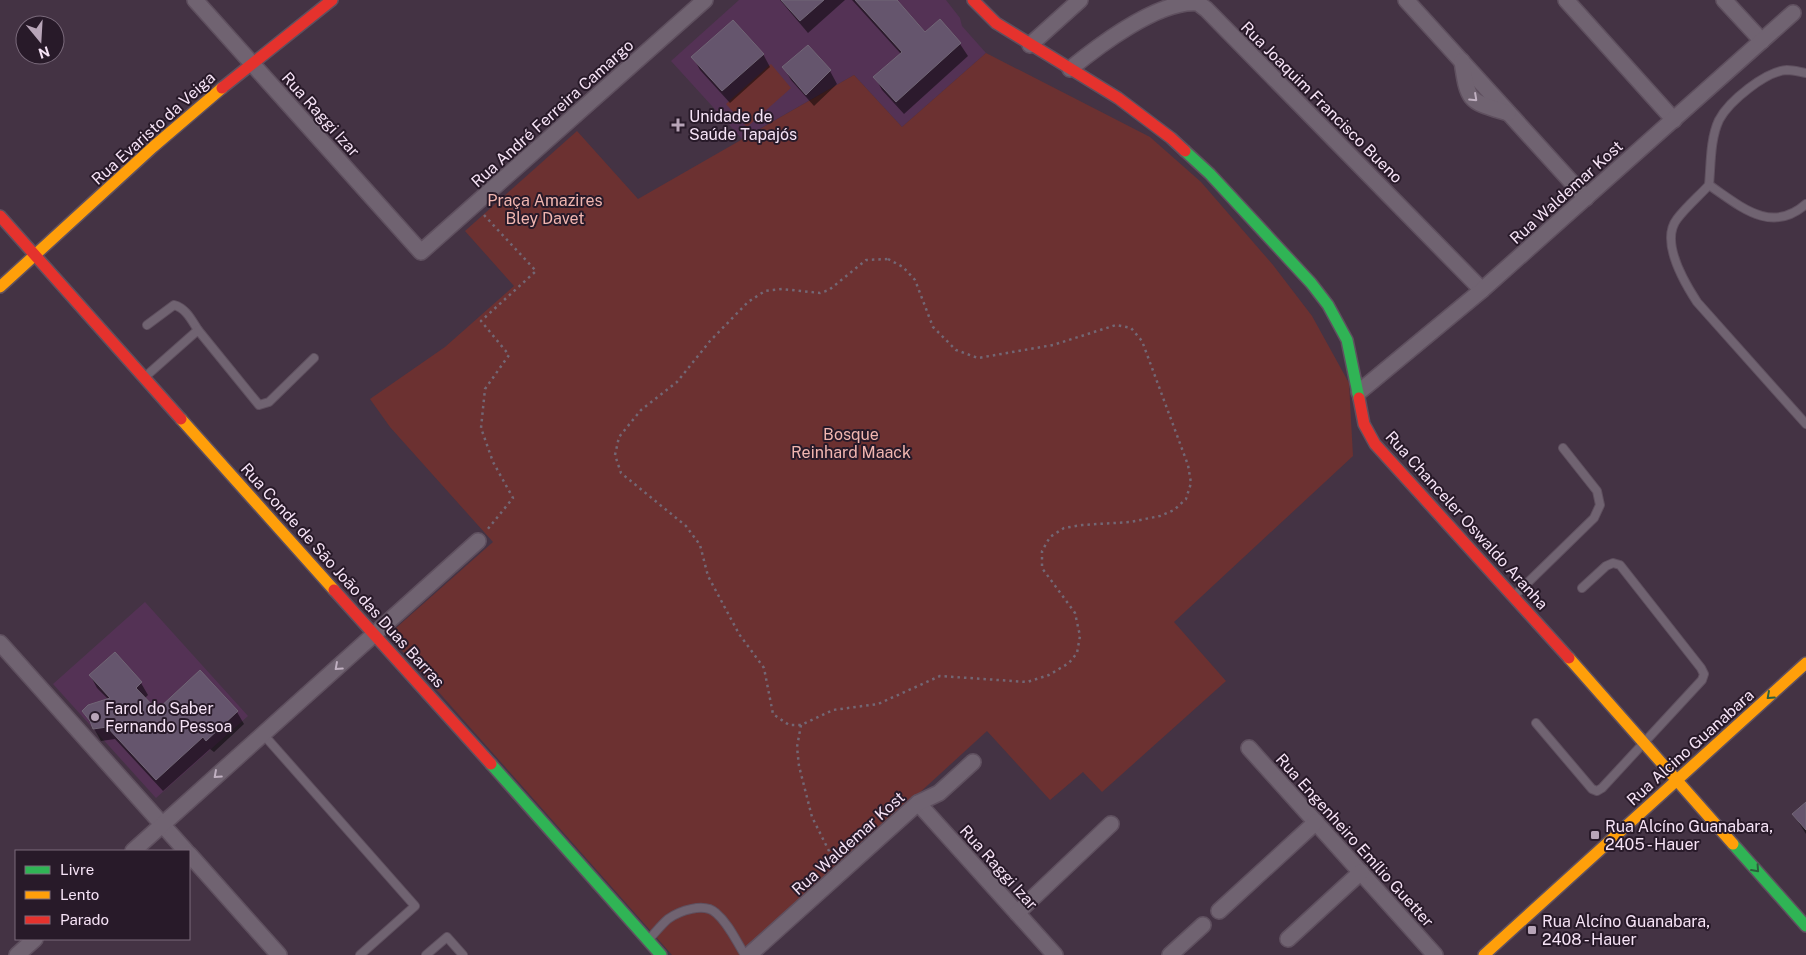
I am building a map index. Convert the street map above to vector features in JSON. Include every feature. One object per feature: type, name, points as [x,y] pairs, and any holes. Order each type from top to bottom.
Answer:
[{"type":"street","name":"Rua Raggi Izar","points":[[195,0],[422,252]]},
{"type":"street","name":"Rua Evaristo da Veiga","points":[[0,287],[187,118],[332,0]]},
{"type":"street","name":"Rua André Ferreira Camargo","points":[[422,252],[705,0]]},
{"type":"street","name":"Rua Chanceler Oswaldo Aranha","points":[[973,0],[996,23],[1143,116],[1193,156],[1311,283],[1331,310],[1347,340],[1364,424],[1375,444],[1514,596],[1806,926]]},
{"type":"street","points":[[1030,45],[1080,0]]},
{"type":"street","points":[[1406,0],[1586,198]]},
{"type":"street","points":[[1566,0],[1674,120]]},
{"type":"street","points":[[1724,0],[1762,41]]},
{"type":"street","name":"Rua Joaquim Francisco Bueno","points":[[1070,69],[1108,36],[1144,12],[1175,2],[1197,3],[1482,290]]},
{"type":"street","name":"Rua Waldemar Kost","points":[[1359,392],[1482,290],[1793,14]]},
{"type":"street","name":"Rua Conde de São João das Duas Barras","points":[[0,216],[661,955]]},
{"type":"street","points":[[134,850],[478,541]]},
{"type":"street","points":[[0,643],[185,850]]},
{"type":"street","name":"Rua Alcino Guanabara","points":[[1484,955],[1806,663]]},
{"type":"street","name":"Rua Engenheiro Emílio Guetter","points":[[1249,748],[1435,955]]},
{"type":"street","name":"Rua Waldemar Kost","points":[[749,955],[918,803],[938,793],[973,762]]},
{"type":"street","name":"Rua Raggi Izar","points":[[918,803],[1055,955]]},
{"type":"street","points":[[1219,911],[1316,822]]},
{"type":"street","points":[[1017,912],[1111,824]]},
{"type":"street","points":[[190,855],[279,955]]},
{"type":"street","points":[[1288,939],[1361,872]]},
{"type":"street","points":[[1170,955],[1203,926]]},
{"type":"street","points":[[17,955],[34,940]]},
{"type":"lane","points":[[1806,73],[1787,70],[1763,78],[1738,98],[1720,119],[1712,144],[1709,185],[1676,220],[1670,232],[1671,246],[1686,285],[1704,310],[1806,424]]},
{"type":"lane","points":[[1709,185],[1748,211],[1769,218],[1782,218],[1797,212],[1806,204]]},
{"type":"lane","points":[[147,325],[174,305],[180,306],[260,405],[269,402],[314,358]]},
{"type":"lane","points":[[144,377],[198,330]]},
{"type":"lane","points":[[1514,596],[1594,518],[1600,505],[1597,490],[1563,448]]},
{"type":"lane","points":[[1536,723],[1592,790],[1597,791],[1602,788],[1702,680],[1704,674],[1701,668],[1620,565],[1613,563],[1606,566],[1582,588]]},
{"type":"lane","points":[[263,734],[415,906],[360,955]]},
{"type":"lane","points":[[648,940],[669,918],[694,908],[707,908],[714,911],[725,924],[745,955]]},
{"type":"lane","points":[[426,955],[447,937],[463,955]]},
{"type":"path","points":[[475,204],[536,271],[481,321],[509,355],[485,389],[481,428],[493,462],[513,498],[478,541]]},
{"type":"path","points":[[888,259],[903,267],[915,280],[933,326],[956,350],[978,358],[1052,345],[1116,325],[1131,328],[1142,341],[1188,465],[1191,483],[1186,499],[1174,510],[1160,516],[1130,522],[1073,526],[1064,528],[1050,536],[1042,551],[1042,568],[1075,613],[1080,636],[1077,652],[1068,663],[1049,674],[1027,682],[940,676],[878,704],[833,710],[801,725],[789,725],[773,714],[764,668],[739,634],[708,576],[700,545],[686,526],[621,473],[615,455],[619,436],[641,410],[677,382],[710,341],[748,302],[765,291],[782,289],[820,293],[829,290],[866,260],[888,259]]},
{"type":"path","points":[[801,725],[797,747],[799,766],[812,817],[829,851],[832,868]]},
{"type":"shaded area","points":[[739,0],[946,0],[960,18],[962,26],[986,53],[902,127],[854,75],[742,139],[671,61]]},
{"type":"shaded area","points":[[145,602],[248,716],[156,798],[53,684]]},
{"type":"green space","name":"Bosque Reinhard Maack","points":[[986,53],[1150,137],[1201,182],[1273,265],[1312,316],[1349,383],[1353,456],[1174,622],[1226,681],[1102,792],[1083,772],[1050,800],[987,731],[742,955],[672,955],[388,635],[493,542],[390,427],[370,399],[445,347],[514,286],[465,231],[577,131],[638,199],[854,75],[902,127]]},
{"type":"green space","points":[[771,64],[791,88],[747,127],[726,104]]},
{"type":"building","points":[[781,0],[824,0],[800,21]]},
{"type":"building","points":[[855,0],[897,0],[925,32],[940,19],[961,43],[896,102],[873,77],[902,52]]},
{"type":"building","points":[[733,20],[764,54],[722,91],[691,57]]},
{"type":"building","points":[[808,45],[831,70],[806,95],[782,67]]},
{"type":"building","points":[[115,652],[142,682],[136,688],[157,710],[200,670],[238,711],[206,741],[203,737],[156,780],[107,727],[93,729],[90,721],[82,711],[88,705],[110,698],[89,675]]},
{"type":"building","points":[[1806,802],[1806,830],[1792,814]]},
{"type":"traffic: fast","points":[[1185,151],[1210,174],[1311,283],[1328,305],[1347,340],[1359,398]]},
{"type":"traffic: fast","points":[[491,764],[661,955]]},
{"type":"traffic: fast","points":[[1733,844],[1806,926]]},
{"type":"traffic: slow","points":[[0,287],[153,147],[222,88]]},
{"type":"traffic: slow","points":[[181,419],[334,590]]},
{"type":"traffic: slow","points":[[1569,658],[1733,844]]},
{"type":"traffic: slow","points":[[1484,955],[1806,663]]},
{"type":"traffic: jam","points":[[222,88],[332,0]]},
{"type":"traffic: jam","points":[[973,0],[996,23],[1118,98],[1171,138],[1185,151]]},
{"type":"traffic: jam","points":[[0,216],[181,419]]},
{"type":"traffic: jam","points":[[1359,398],[1364,424],[1375,444],[1569,658]]},
{"type":"traffic: jam","points":[[334,590],[491,764]]},
{"type":"place","name":"Unidade de Saúde Tapajós","points":[[678,125]]},
{"type":"place","name":"Farol do Saber Fernando Pessoa","points":[[95,717]]},
{"type":"place","name":"Rua Alcíno Guanabara, 2405 - Hauer","points":[[1595,835]]},
{"type":"place","name":"Rua Alcíno Guanabara, 2408 - Hauer","points":[[1532,930]]},
{"type":"park label","name":"Praça Amazires Bley Davet","points":[[545,209]]}]
